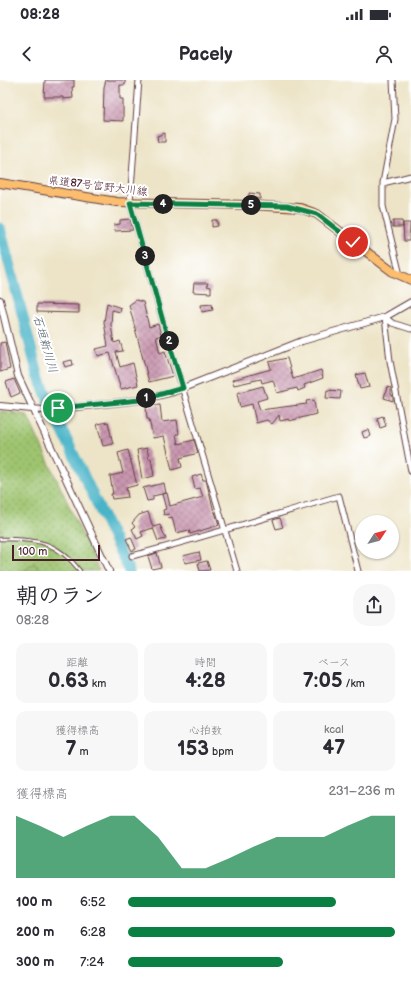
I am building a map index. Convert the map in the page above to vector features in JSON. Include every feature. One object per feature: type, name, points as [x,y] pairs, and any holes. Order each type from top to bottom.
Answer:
[{"type":"main road","name":"県道87号富野大川線","points":[[0,183],[130,203],[287,206],[308,211],[328,221],[381,264],[400,276],[411,280]]},
{"type":"street","points":[[139,80],[130,203],[166,332],[237,571]]},
{"type":"street","points":[[393,80],[395,119],[383,184],[383,206],[400,276]]},
{"type":"street","points":[[383,184],[411,176]]},
{"type":"street","points":[[0,300],[18,376],[32,409],[109,571]]},
{"type":"street","points":[[0,406],[43,410],[140,400],[183,388],[302,341],[385,318],[411,302]]},
{"type":"street","points":[[385,318],[392,323],[411,329]]},
{"type":"street","points":[[385,318],[390,360],[411,471]]},
{"type":"street","points":[[132,556],[184,543],[224,529],[339,496],[358,571]]},
{"type":"lane","points":[[0,539],[35,540],[49,544],[62,552],[80,571]]},
{"type":"green space","points":[[0,411],[27,415],[99,571],[0,571]]},
{"type":"green space","points":[[34,563],[40,571],[24,571]]},
{"type":"building","points":[[45,80],[74,80],[74,87],[72,87],[73,98],[63,99],[63,97],[44,97]]},
{"type":"building","points":[[106,80],[125,80],[125,85],[120,85],[120,99],[123,99],[123,121],[103,120],[104,87]]},
{"type":"building","points":[[165,133],[165,142],[158,142],[157,136]]},
{"type":"building","points":[[249,193],[260,194],[260,199],[249,198]]},
{"type":"building","points":[[130,219],[133,230],[115,231],[114,225],[120,224],[120,220]]},
{"type":"building","points":[[212,220],[217,220],[218,226],[212,227]]},
{"type":"building","points":[[393,221],[402,221],[403,227],[393,227]]},
{"type":"building","points":[[403,223],[410,223],[409,241],[404,241]]},
{"type":"building","points":[[194,283],[208,283],[207,286],[211,287],[211,293],[193,292]]},
{"type":"building","points":[[136,300],[143,302],[149,327],[158,324],[161,335],[156,337],[160,353],[165,351],[173,376],[149,382],[129,305]]},
{"type":"building","points":[[107,303],[121,308],[120,312],[112,310],[111,325],[114,343],[120,341],[123,351],[116,352],[120,367],[133,363],[138,385],[121,389],[110,353],[98,356],[96,349],[108,346],[104,322]]},
{"type":"building","points":[[37,304],[79,305],[79,313],[37,312]]},
{"type":"building","points":[[212,304],[213,310],[202,312],[201,305]]},
{"type":"building","points":[[5,342],[10,369],[0,372],[0,343]]},
{"type":"building","points":[[287,358],[293,379],[321,370],[323,378],[304,385],[305,388],[298,391],[297,388],[277,393],[273,380],[262,383],[261,379],[234,385],[232,380],[271,369],[269,362]]},
{"type":"building","points":[[72,360],[73,365],[65,367],[63,362]]},
{"type":"building","points":[[365,373],[369,387],[360,389],[356,375]]},
{"type":"building","points":[[14,379],[20,393],[11,397],[6,382]]},
{"type":"building","points":[[263,386],[267,398],[257,401],[260,410],[307,404],[306,401],[314,400],[316,414],[289,421],[289,419],[280,421],[279,415],[272,424],[267,420],[256,423],[252,404],[240,407],[237,393]]},
{"type":"building","points":[[387,387],[391,388],[393,401],[384,398]]},
{"type":"building","points":[[327,390],[341,391],[340,399],[326,398]]},
{"type":"building","points":[[160,405],[162,422],[177,420],[179,434],[176,434],[178,444],[194,440],[198,453],[180,458],[182,467],[172,470],[164,436],[153,438],[149,419],[147,419],[146,406]]},
{"type":"building","points":[[383,416],[386,426],[380,428],[377,418]]},
{"type":"building","points":[[108,422],[113,444],[103,446],[97,424]]},
{"type":"building","points":[[369,430],[371,436],[364,438],[362,432]]},
{"type":"building","points":[[147,448],[149,459],[151,458],[154,476],[142,479],[137,450]]},
{"type":"building","points":[[128,450],[137,485],[126,488],[128,497],[112,499],[111,494],[113,494],[110,476],[123,473],[118,453]]},
{"type":"building","points":[[201,474],[203,480],[206,480],[219,525],[190,534],[189,530],[176,533],[172,517],[169,518],[168,514],[164,515],[163,510],[166,509],[162,494],[167,493],[170,506],[203,497],[200,488],[195,489],[192,477]]},
{"type":"building","points":[[164,483],[166,493],[153,496],[153,500],[147,501],[143,488]]},
{"type":"building","points":[[148,512],[153,527],[160,525],[166,539],[158,541],[153,528],[141,532],[143,536],[137,539],[132,529],[135,527],[132,523],[139,515]]},
{"type":"building","points":[[280,518],[283,527],[276,529],[273,520]]},
{"type":"building","points":[[131,537],[136,549],[132,551],[126,539]]},
{"type":"building","points":[[199,552],[201,560],[185,563],[183,556]]},
{"type":"building","points":[[157,553],[161,567],[152,569],[148,556]]},
{"type":"building","points":[[207,561],[210,570],[200,571],[198,563]]},
{"type":"waterway","name":"石垣新川川","points":[[0,228],[38,375],[54,413],[129,571]]},
{"type":"route","points":[[58,408],[140,400],[183,388],[130,203],[287,206],[300,208],[317,214],[328,221],[353,242]]}]
